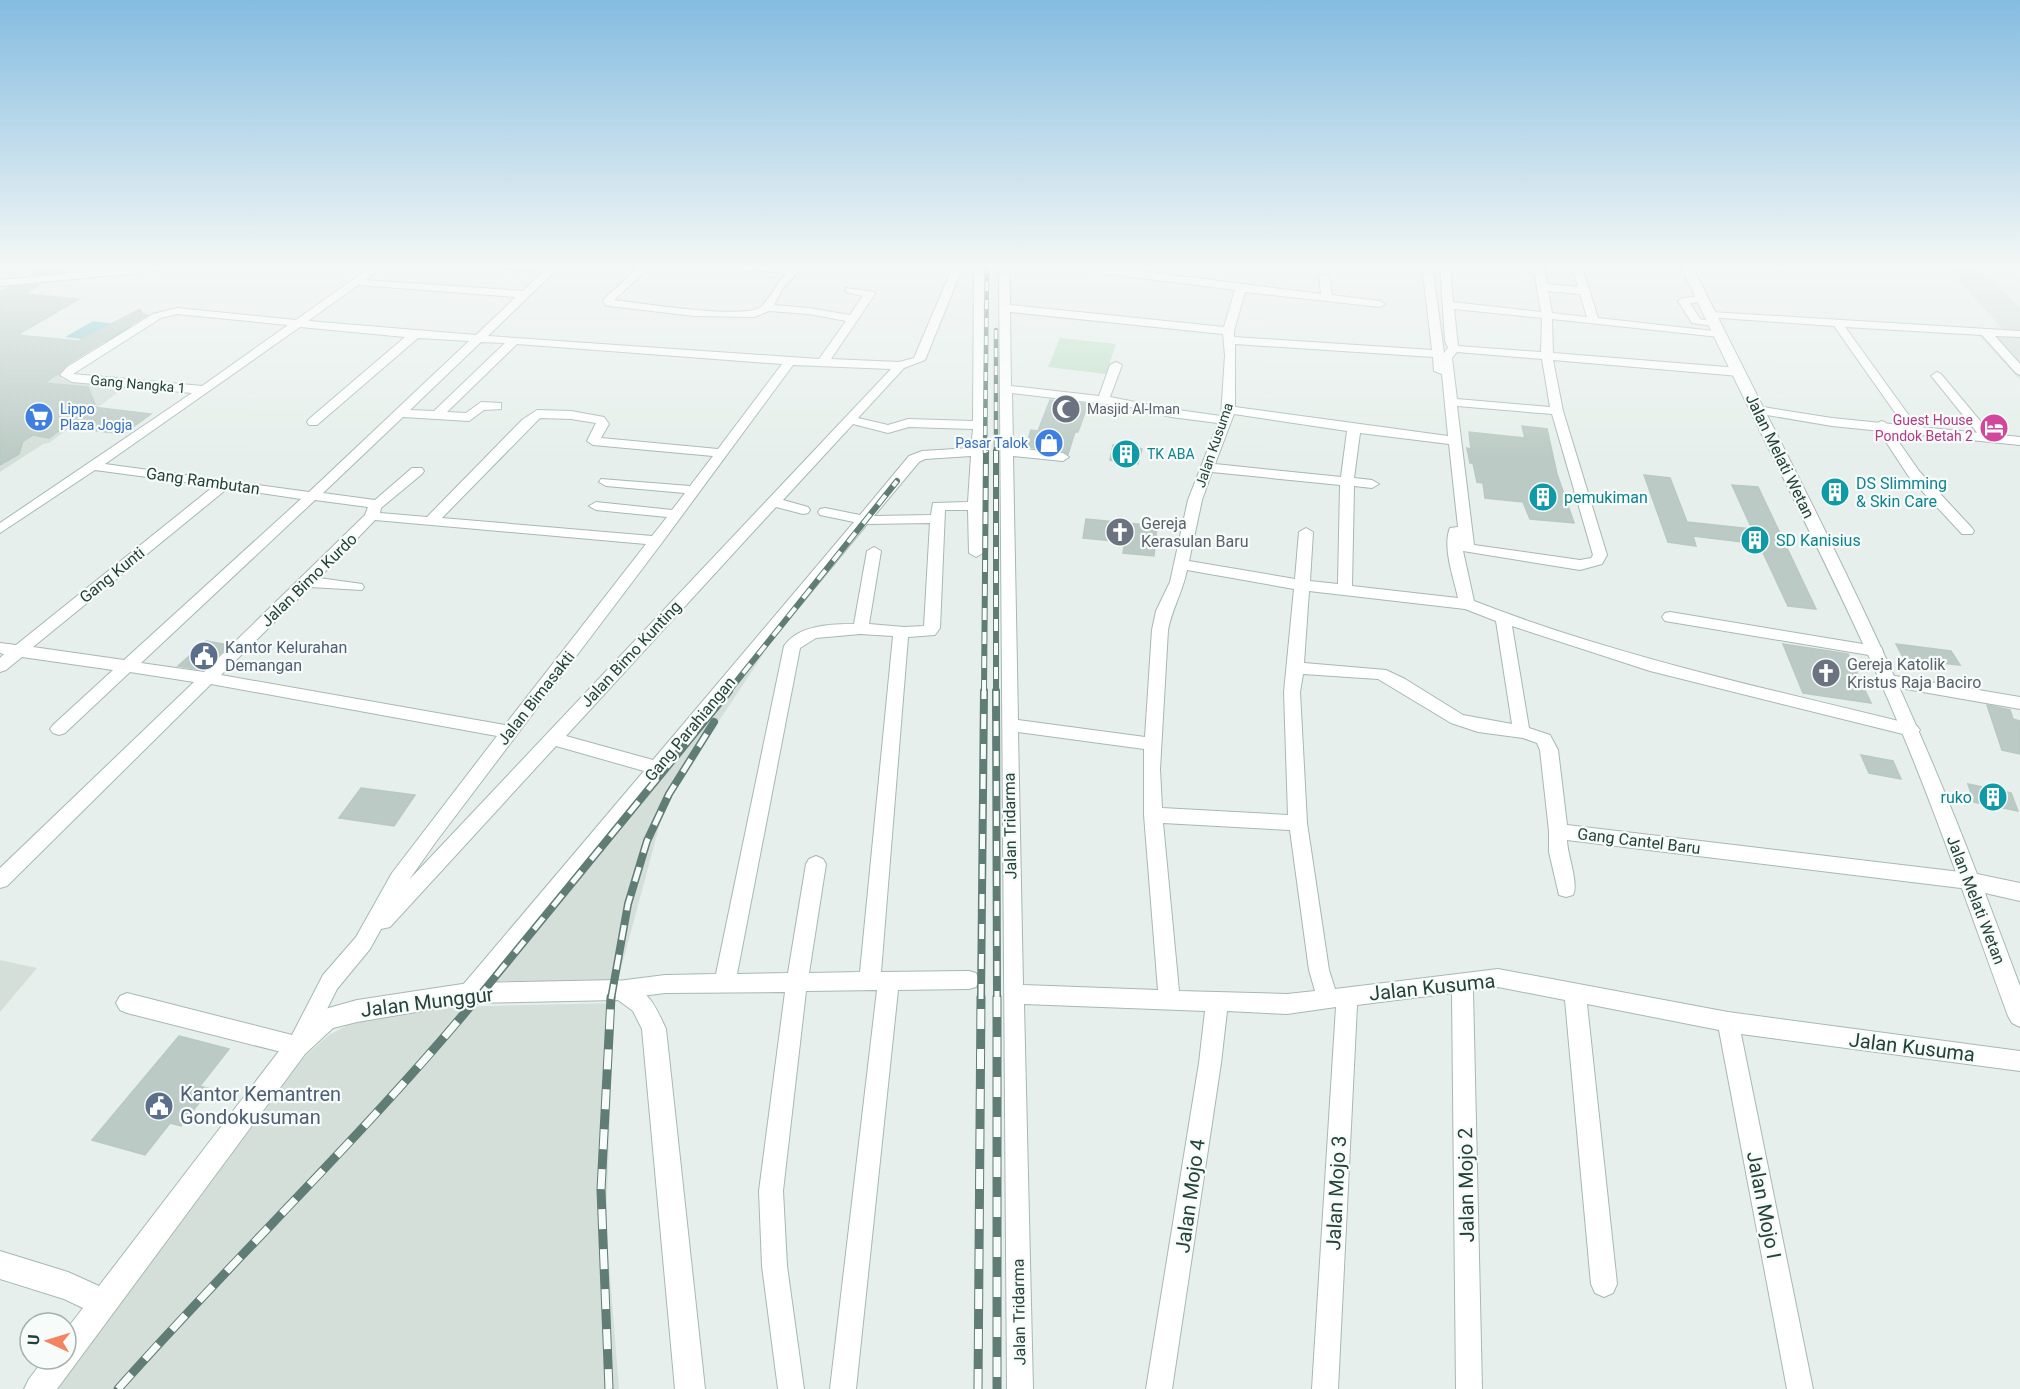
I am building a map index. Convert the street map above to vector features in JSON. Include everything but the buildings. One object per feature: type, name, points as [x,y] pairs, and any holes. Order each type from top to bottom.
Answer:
[{"type":"street","name":"Gang Nangka 1","points":[[137,329],[71,369],[66,375],[72,378],[204,390]]},
{"type":"street","points":[[0,529],[204,390],[288,329]]},
{"type":"street","points":[[359,329],[480,340],[790,361],[900,366]]},
{"type":"street","points":[[59,729],[491,329]]},
{"type":"street","points":[[823,362],[845,329]]},
{"type":"street","name":"Jalan Bimo Kunting","points":[[363,943],[900,366],[919,360],[932,329]]},
{"type":"street","points":[[976,553],[979,329]]},
{"type":"street","name":"Jalan Tridarma","points":[[1003,329],[1020,1389]]},
{"type":"street","points":[[1171,329],[1437,354]]},
{"type":"street","name":"Jalan Kusuma","points":[[1169,999],[1153,815],[1153,744],[1160,630],[1164,611],[1177,582],[1195,500],[1227,415],[1231,329]]},
{"type":"street","points":[[1434,329],[1449,440],[1456,552],[1467,604]]},
{"type":"street","points":[[1450,329],[1454,349]]},
{"type":"street","points":[[1547,329],[1547,357],[1557,411],[1599,545],[1600,555],[1597,561],[1591,563],[1564,564],[1467,548],[1453,402],[1446,357],[1454,349],[1547,357],[1739,372]]},
{"type":"street","name":"Jalan Melati Wetan","points":[[1717,329],[1875,651],[1911,730],[2020,1016]]},
{"type":"street","points":[[1841,329],[1912,428]]},
{"type":"street","points":[[1917,329],[2020,334]]},
{"type":"street","points":[[1986,333],[2020,371]]},
{"type":"street","points":[[313,422],[415,334]]},
{"type":"street","points":[[437,415],[514,341]]},
{"type":"street","name":"Jalan Bimasakti","points":[[297,1046],[330,982],[363,943],[399,879],[428,838],[656,541],[790,361]]},
{"type":"street","points":[[1103,401],[1116,365]]},
{"type":"street","points":[[1937,376],[1987,437]]},
{"type":"street","points":[[1004,389],[1131,403],[1171,413],[1227,415],[1449,440]]},
{"type":"street","points":[[1453,402],[1557,411]]},
{"type":"street","points":[[399,413],[469,417],[480,406],[497,406]]},
{"type":"street","points":[[1758,410],[1832,422],[1912,428],[2020,441]]},
{"type":"street","points":[[431,521],[537,414],[571,415],[600,420],[603,424],[592,441],[721,453]]},
{"type":"street","points":[[850,420],[888,429],[908,423],[979,425]]},
{"type":"street","points":[[1881,426],[1914,474],[1966,531]]},
{"type":"street","points":[[1345,589],[1347,481],[1351,465],[1354,429]]},
{"type":"street","points":[[1005,451],[1064,457]]},
{"type":"street","name":"Gang Parahiangan","points":[[469,993],[917,456],[978,452]]},
{"type":"street","name":"Gang Rambutan","points":[[94,466],[312,496]]},
{"type":"street","points":[[1206,467],[1372,484]]},
{"type":"street","name":"Jalan Bimo Kurdo","points":[[0,880],[307,582],[374,511],[417,471]]},
{"type":"street","points":[[606,482],[693,490]]},
{"type":"street","name":"Gang Kunti","points":[[0,666],[224,485]]},
{"type":"street","points":[[312,496],[371,503],[374,511],[431,521],[656,541]]},
{"type":"street","points":[[773,502],[803,510]]},
{"type":"street","points":[[596,506],[675,514]]},
{"type":"street","points":[[725,983],[792,646],[800,638],[811,635],[861,628],[901,632],[930,631],[932,628],[938,506],[975,506]]},
{"type":"street","points":[[825,512],[863,520],[936,519]]},
{"type":"street","points":[[1306,532],[1296,668],[1292,692],[1298,823],[1319,970],[1337,998]]},
{"type":"street","points":[[861,628],[874,551]]},
{"type":"street","points":[[1180,564],[1301,585],[1467,604],[1503,618],[1650,665],[1911,730]]},
{"type":"street","points":[[307,582],[357,587]]},
{"type":"street","points":[[1670,617],[1875,651]]},
{"type":"street","points":[[1503,618],[1521,730]]},
{"type":"street","points":[[843,1389],[879,981],[901,632]]},
{"type":"street","points":[[0,648],[207,678],[509,732]]},
{"type":"street","name":"Gang Cantel Baru","points":[[1296,668],[1380,674],[1391,677],[1425,702],[1458,720],[1487,728],[1521,730],[1544,739],[1548,743],[1558,831],[1969,881]]},
{"type":"street","points":[[1889,681],[2020,703]]},
{"type":"street","points":[[1009,725],[1153,744]]},
{"type":"street","points":[[552,739],[658,768]]},
{"type":"street","points":[[1153,815],[1298,823]]},
{"type":"street","points":[[1558,831],[1557,852],[1566,889]]},
{"type":"street","points":[[791,1389],[772,1243],[771,1191],[797,983],[816,864]]},
{"type":"street","points":[[1969,881],[2020,892]]},
{"type":"street","name":"Jalan Kusuma","points":[[1012,994],[1287,1004],[1498,978],[1728,1022],[2020,1060]]},
{"type":"street","points":[[618,990],[665,984],[969,980]]},
{"type":"street","name":"Jalan Mojo 2","points":[[1462,981],[1469,1389]]},
{"type":"street","points":[[618,990],[630,993],[643,1003],[654,1029],[690,1389]]},
{"type":"street","name":"Jalan Munggur","points":[[78,1338],[297,1046],[326,1019],[357,1011],[469,993],[618,990]]},
{"type":"street","points":[[1575,992],[1604,1284]]},
{"type":"street","name":"Jalan Mojo 3","points":[[1325,1389],[1337,998]]},
{"type":"street","name":"Jalan Mojo 4","points":[[1159,1389],[1201,1121],[1217,1002]]},
{"type":"street","points":[[127,1003],[297,1046]]},
{"type":"street","name":"Jalan Mojo I","points":[[1728,1022],[1800,1389]]},
{"type":"street","points":[[0,1265],[68,1286],[104,1303]]},
{"type":"street","points":[[39,1389],[53,1371]]},
{"type":"shaded area","points":[[2002,329],[2020,329],[2020,380],[1976,332],[2007,334]]},
{"type":"shaded area","name":"Lippo Plaza Jogja","points":[[0,360],[79,366],[61,379],[128,385],[49,443],[43,444],[0,472]]},
{"type":"shaded area","points":[[759,652],[764,653],[685,772],[662,816],[618,980],[486,983]]},
{"type":"shaded area","points":[[0,960],[37,968],[0,1012]]},
{"type":"shaded area","points":[[614,1003],[606,1224],[619,1389],[44,1389],[57,1371],[78,1371],[78,1343],[144,1253],[304,1057],[329,1035],[357,1020],[446,1007]]},
{"type":"green space","points":[[1060,338],[1116,344],[1106,374],[1048,367]]},
{"type":"water","points":[[79,329],[134,329],[112,343],[65,337]]},
{"type":"railway","points":[[985,453],[986,329]]},
{"type":"railway","points":[[996,330],[996,691]]},
{"type":"railway","points":[[984,692],[986,451]]},
{"type":"railway","points":[[728,692],[897,481]]},
{"type":"railway","points":[[477,999],[729,691]]},
{"type":"railway","points":[[981,999],[984,691]]},
{"type":"railway","points":[[996,691],[997,999]]},
{"type":"railway","points":[[611,999],[628,904],[647,841],[669,794],[714,722]]},
{"type":"railway","points":[[118,1389],[346,1146],[478,997]]},
{"type":"railway","points":[[609,1389],[601,1190],[611,997]]},
{"type":"railway","points":[[978,1389],[981,997]]},
{"type":"railway","points":[[997,999],[997,1389]]},
{"type":"place","name":"Masjid Al-Iman","points":[[1066,409]]},
{"type":"place","name":"Lippo Plaza Jogja","points":[[39,417]]},
{"type":"place","name":"Guest House Pondok Betah 2","points":[[1994,428]]},
{"type":"place","name":"Pasar Talok","points":[[1049,443]]},
{"type":"place","name":"TK ABA","points":[[1126,454]]},
{"type":"place","name":"DS Slimming & Skin Care","points":[[1835,492]]},
{"type":"place","name":"pemukiman","points":[[1543,497]]},
{"type":"place","name":"Gereja Kerasulan Baru","points":[[1120,532]]},
{"type":"place","name":"SD Kanisius","points":[[1755,540]]},
{"type":"place","name":"Kantor Kelurahan Demangan","points":[[204,656]]},
{"type":"place","name":"Gereja Katolik Kristus Raja Baciro","points":[[1826,673]]},
{"type":"place","name":"ruko","points":[[1993,797]]},
{"type":"place","name":"Kantor Kemantren Gondokusuman","points":[[159,1106]]}]
